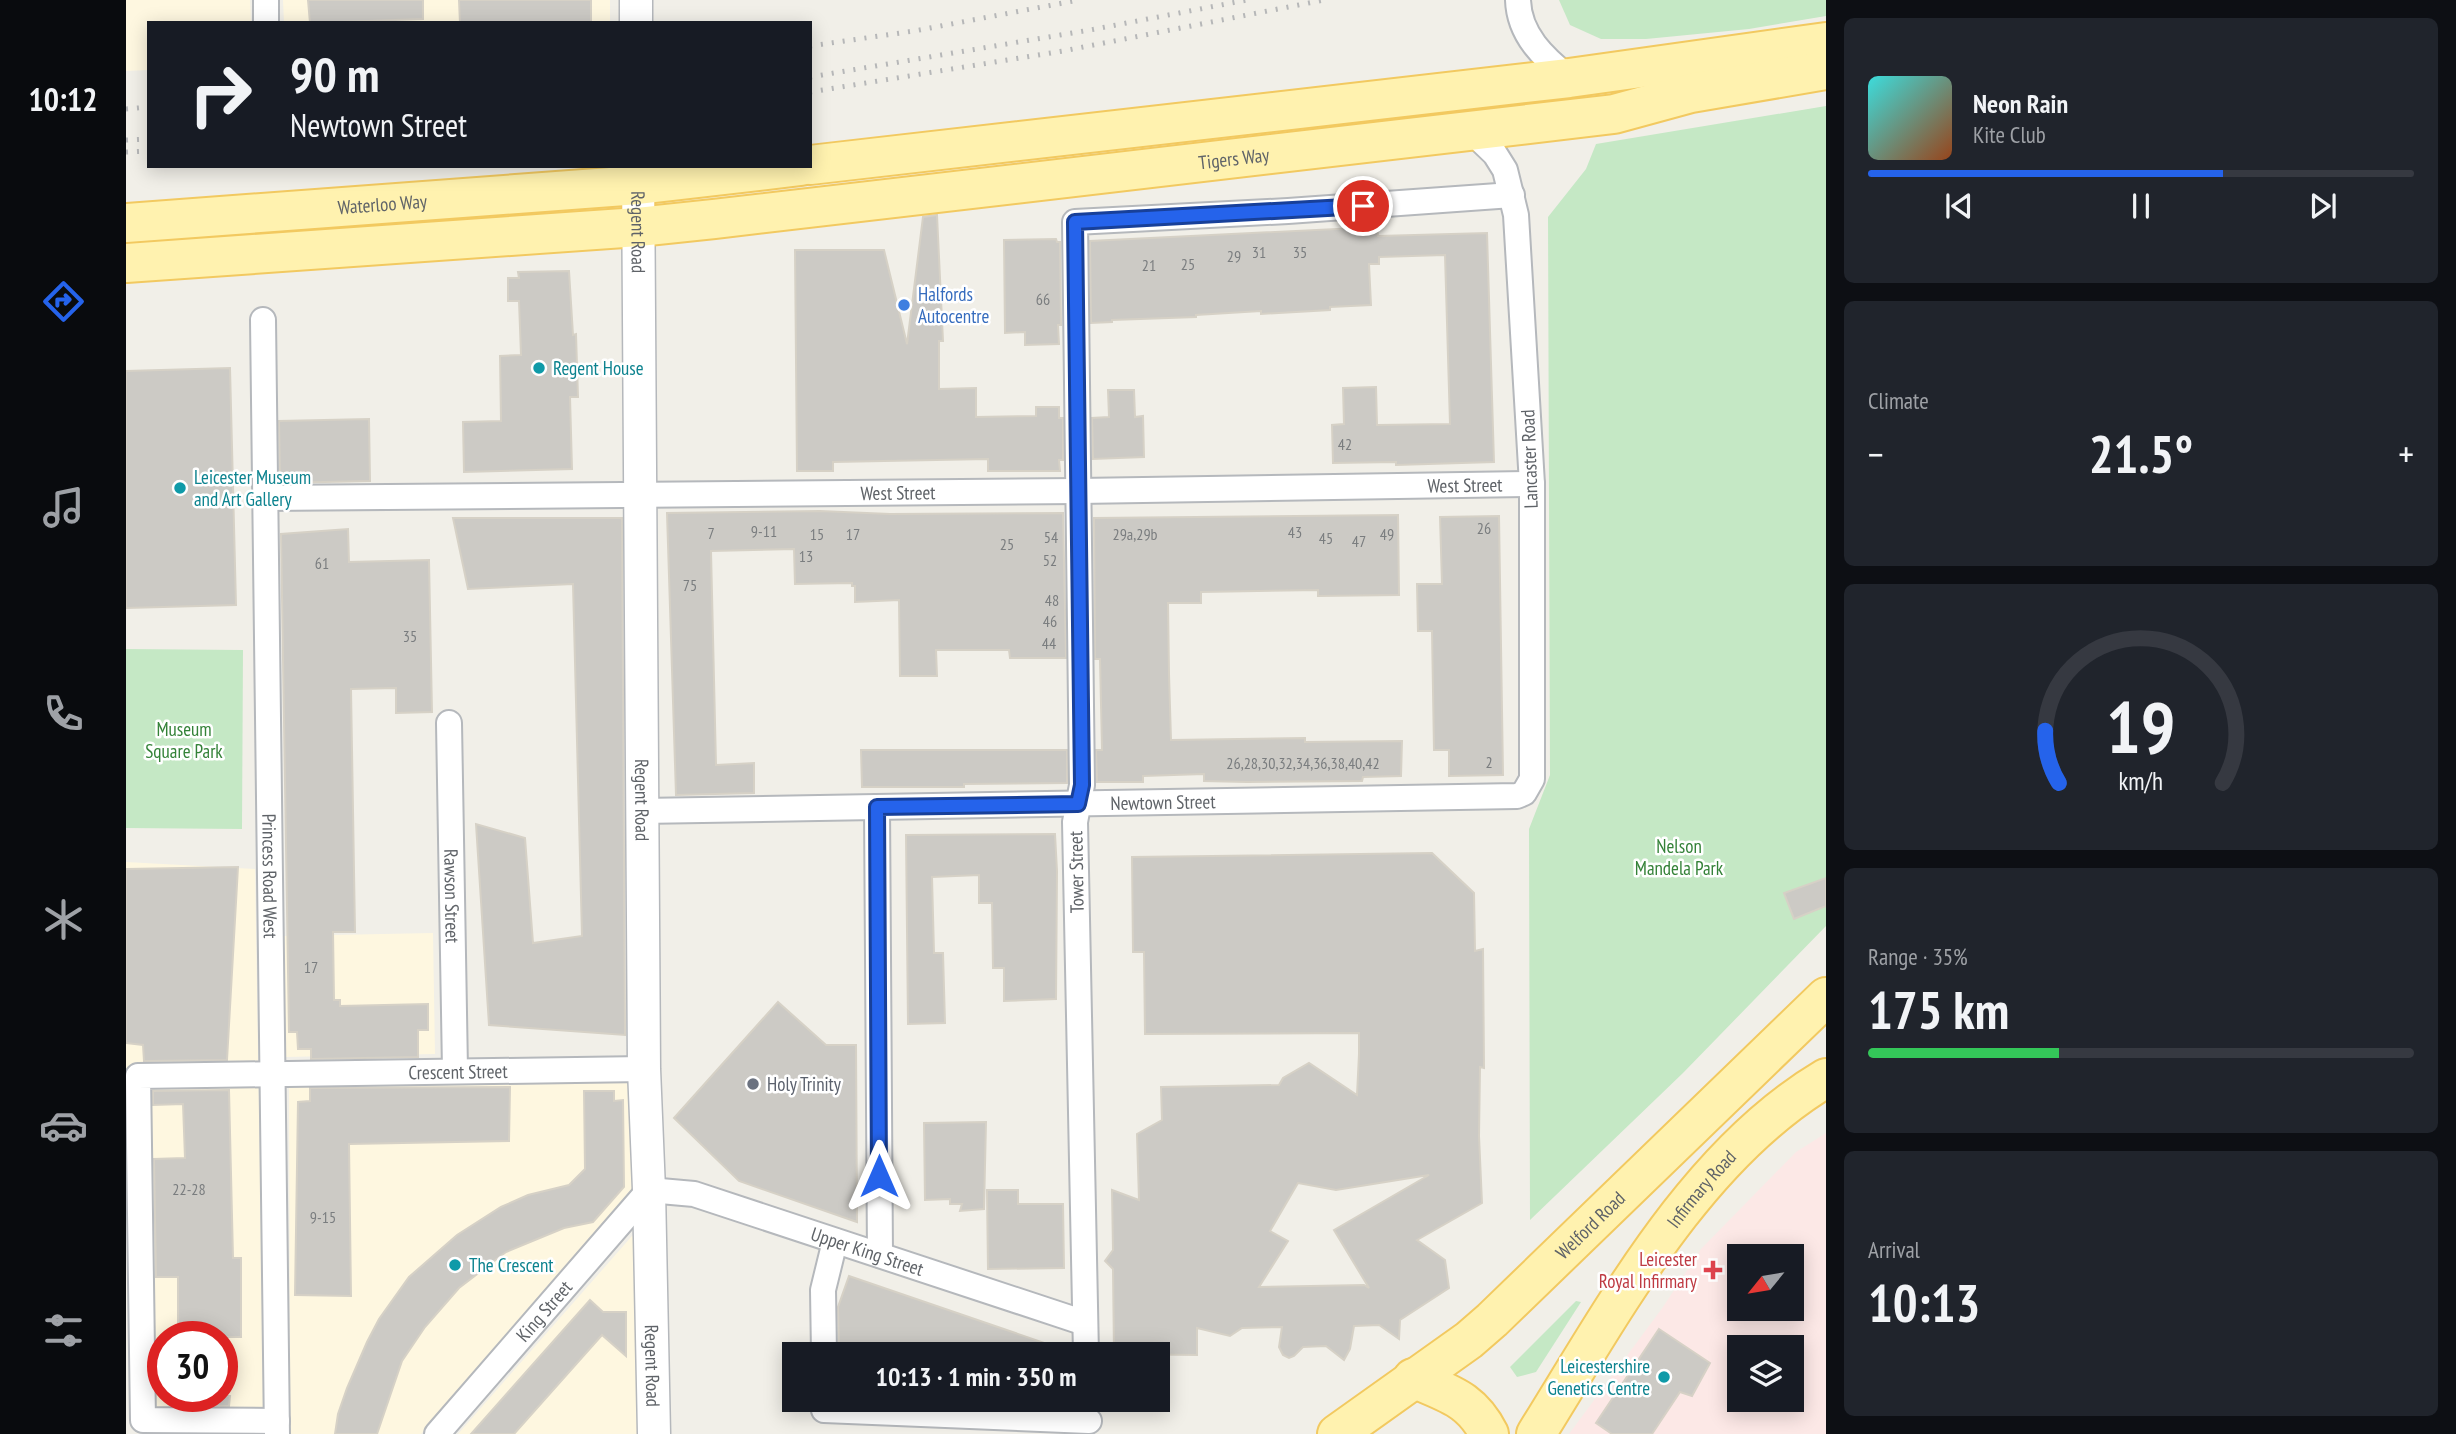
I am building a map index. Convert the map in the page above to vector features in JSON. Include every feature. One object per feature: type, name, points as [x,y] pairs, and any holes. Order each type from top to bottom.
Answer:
[{"type":"main road","points":[[812,165],[1569,78],[1826,42]]},
{"type":"main road","name":"Tigers Way","points":[[638,227],[1614,114],[1691,93],[1826,70]]},
{"type":"main road","points":[[638,175],[765,168]]},
{"type":"main road","name":"Waterloo Way","points":[[126,223],[638,175]]},
{"type":"main road","points":[[126,263],[638,227]]},
{"type":"main road","name":"Welford Road","points":[[1337,1434],[1469,1340],[1826,998]]},
{"type":"main road","name":"Infirmary Road","points":[[1536,1434],[1648,1257],[1699,1191],[1762,1123],[1799,1094],[1826,1078]]},
{"type":"main road","points":[[1413,1378],[1466,1402],[1489,1434]]},
{"type":"street","points":[[266,0],[266,21]]},
{"type":"street","points":[[636,0],[636,21]]},
{"type":"street","points":[[1518,0],[1527,34],[1543,57],[1569,78]]},
{"type":"street","name":"Lancaster Road","points":[[1469,130],[1495,154],[1505,170],[1516,215],[1532,484],[1532,779],[1524,793],[1517,796]]},
{"type":"street","name":"Regent Road","points":[[638,175],[644,1069],[654,1434]]},
{"type":"street","name":"Tower Street","points":[[1086,1342],[1075,822],[1082,785],[1075,222],[1288,211],[1512,195]]},
{"type":"street","name":"Princess Road West","points":[[263,320],[277,1428]]},
{"type":"street","name":"West Street","points":[[265,498],[1532,484]]},
{"type":"street","name":"Rawson Street","points":[[449,723],[455,1070]]},
{"type":"street","name":"Newtown Street","points":[[641,811],[1517,796]]},
{"type":"street","points":[[877,807],[880,1255]]},
{"type":"street","name":"Crescent Street","points":[[277,1428],[143,1420],[138,1076],[644,1069]]},
{"type":"street","name":"Upper King Street","points":[[649,1190],[694,1194],[1085,1323]]},
{"type":"street","name":"King Street","points":[[437,1434],[649,1190]]},
{"type":"street","points":[[824,1342],[823,1290],[835,1241]]},
{"type":"street","points":[[890,1412],[1088,1418]]},
{"type":"shaded area","points":[[126,0],[250,0],[251,21],[147,21],[147,70],[126,71]]},
{"type":"shaded area","points":[[283,0],[610,0],[610,21],[284,21]]},
{"type":"shaded area","points":[[126,862],[255,869],[264,1411],[238,1411],[238,1321],[147,1321],[147,1412],[143,1412],[139,1188],[126,1186]]},
{"type":"shaded area","points":[[433,933],[435,1054],[284,1057],[282,936]]},
{"type":"shaded area","points":[[637,1080],[639,1185],[421,1434],[290,1434],[289,1087]]},
{"type":"shaded area","name":"Leicester Royal Infirmary","points":[[1826,1133],[1826,1434],[1569,1434],[1663,1307],[1701,1249],[1796,1152]]},
{"type":"shaded area","points":[[639,1228],[641,1434],[458,1434]]},
{"type":"green space","points":[[1559,0],[1826,0],[1826,16],[1749,29],[1646,39],[1601,39],[1570,25]]},
{"type":"green space","name":"Nelson Mandela Park","points":[[1826,106],[1826,926],[1683,1073],[1530,1220],[1529,829],[1550,775],[1548,217],[1586,169],[1596,144]]},
{"type":"green space","name":"Museum Square Park","points":[[126,649],[243,650],[242,829],[126,828]]},
{"type":"green space","points":[[1576,1301],[1581,1302],[1536,1372],[1517,1377],[1510,1367]]},
{"type":"building","points":[[308,0],[423,0],[423,19],[310,21]]},
{"type":"building","points":[[459,0],[591,0],[591,21],[460,21]]},
{"type":"building","points":[[937,215],[943,341],[939,341],[939,389],[976,388],[976,417],[1036,416],[1036,407],[1059,407],[1059,418],[1063,418],[1063,460],[1059,460],[1060,471],[988,471],[988,459],[833,462],[833,471],[797,471],[795,250],[884,250],[907,344],[923,217]]},
{"type":"building","points":[[1377,227],[1378,236],[1487,233],[1494,462],[1396,465],[1396,462],[1333,463],[1332,425],[1344,424],[1343,388],[1376,387],[1377,425],[1450,424],[1445,255],[1379,257],[1379,264],[1369,264],[1371,305],[1330,307],[1330,310],[1261,314],[1261,311],[1091,323],[1090,241]]},
{"type":"building","points":[[1056,239],[1060,242],[1059,344],[1025,345],[1025,332],[1005,333],[1004,240]]},
{"type":"building","name":"Regent House","points":[[569,271],[573,335],[576,334],[578,397],[570,397],[572,469],[464,472],[463,422],[501,421],[500,356],[521,355],[519,301],[508,301],[508,278],[519,278],[518,272]]},
{"type":"building","name":"Leicester Museum and Art Gallery","points":[[230,368],[236,605],[126,608],[126,371]]},
{"type":"building","points":[[1108,390],[1134,390],[1135,417],[1143,416],[1144,457],[1093,459],[1092,418],[1109,417]]},
{"type":"building","points":[[369,419],[370,481],[280,483],[279,421]]},
{"type":"building","points":[[820,511],[890,514],[1063,513],[1066,658],[1010,658],[1009,650],[936,650],[937,676],[900,676],[899,600],[855,602],[855,586],[852,586],[852,583],[795,584],[794,549],[711,551],[716,765],[754,763],[754,793],[676,795],[667,513]]},
{"type":"building","points":[[1398,515],[1399,595],[1318,596],[1318,590],[1201,592],[1201,603],[1168,603],[1171,740],[1305,738],[1305,742],[1402,741],[1401,776],[1363,777],[1362,781],[1247,782],[1204,781],[1204,774],[1143,776],[1143,782],[1097,782],[1096,750],[1102,750],[1100,659],[1095,659],[1094,518]]},
{"type":"building","points":[[1499,516],[1503,775],[1449,776],[1449,750],[1434,750],[1432,631],[1418,631],[1417,584],[1442,584],[1440,517]]},
{"type":"building","points":[[453,518],[622,518],[625,1035],[489,1025],[476,824],[525,838],[533,943],[582,936],[573,584],[468,589]]},
{"type":"building","points":[[348,529],[349,562],[429,560],[432,712],[396,713],[396,688],[351,689],[355,932],[333,932],[334,1000],[340,1000],[340,1006],[428,1004],[428,1030],[418,1030],[418,1057],[311,1059],[311,1049],[298,1049],[297,1032],[289,1032],[281,534]]},
{"type":"building","points":[[861,750],[1067,750],[1067,783],[862,787]]},
{"type":"building","points":[[1055,834],[1056,999],[1004,1001],[1004,968],[993,968],[992,903],[979,903],[979,875],[932,877],[934,953],[943,953],[945,1023],[908,1024],[906,835]]},
{"type":"building","points":[[1432,853],[1474,893],[1475,951],[1483,949],[1484,1068],[1480,1067],[1479,1136],[1482,1203],[1417,1240],[1445,1260],[1449,1288],[1400,1320],[1399,1339],[1379,1325],[1354,1326],[1350,1349],[1344,1360],[1326,1346],[1303,1347],[1289,1358],[1283,1355],[1279,1347],[1282,1327],[1242,1328],[1230,1336],[1197,1328],[1197,1355],[1170,1355],[1170,1342],[1114,1342],[1113,1269],[1105,1261],[1113,1250],[1112,1190],[1139,1200],[1137,1134],[1162,1120],[1161,1087],[1279,1085],[1283,1078],[1309,1063],[1357,1095],[1359,1033],[1145,1034],[1144,952],[1133,952],[1132,857]],"holes":[[[1429,1175],[1334,1230],[1369,1288],[1364,1285],[1259,1287],[1288,1241],[1270,1231],[1298,1183],[1336,1190]]]},
{"type":"building","points":[[238,867],[227,1060],[144,1061],[143,1045],[126,1043],[126,869]]},
{"type":"building","points":[[1826,878],[1826,906],[1794,919],[1784,893]]},
{"type":"building","points":[[778,1002],[826,1045],[856,1045],[857,1222],[739,1181],[674,1118]]},
{"type":"building","points":[[510,1087],[509,1141],[349,1144],[351,1296],[295,1295],[298,1102],[310,1101],[310,1088]]},
{"type":"building","points":[[229,1090],[233,1258],[241,1258],[241,1337],[238,1337],[238,1321],[178,1321],[178,1277],[156,1277],[154,1159],[185,1158],[183,1104],[153,1105],[153,1091]]},
{"type":"building","name":"The Crescent","points":[[584,1091],[614,1091],[614,1101],[623,1100],[624,1187],[593,1222],[564,1228],[506,1252],[459,1288],[425,1327],[402,1361],[377,1434],[335,1434],[338,1414],[347,1388],[367,1342],[379,1319],[409,1277],[457,1235],[501,1207],[528,1195],[569,1185],[585,1169]]},
{"type":"building","points":[[986,1122],[984,1209],[960,1211],[962,1204],[950,1204],[950,1199],[925,1200],[924,1123]]},
{"type":"building","points":[[987,1190],[1018,1190],[1018,1204],[1063,1204],[1064,1268],[988,1269]]},
{"type":"building","points":[[849,1276],[1042,1342],[839,1342],[838,1307]]},
{"type":"building","points":[[590,1300],[603,1312],[626,1312],[626,1356],[602,1335],[514,1434],[471,1434]]},
{"type":"building","name":"Leicestershire Genetics Centre","points":[[1659,1329],[1710,1363],[1692,1396],[1680,1392],[1652,1434],[1612,1434],[1596,1423]]},
{"type":"railway","points":[[812,46],[914,31],[1079,0]]},
{"type":"railway","points":[[812,77],[1090,30],[1247,0]]},
{"type":"railway","points":[[812,92],[1063,51],[1324,0]]},
{"type":"railway","points":[[126,109],[147,107]]},
{"type":"railway","points":[[126,140],[147,139]]},
{"type":"railway","points":[[126,152],[147,151]]},
{"type":"place","name":"Halfords Autocentre","points":[[904,305]]},
{"type":"place","name":"Regent House","points":[[539,368]]},
{"type":"place","name":"Leicester Museum and Art Gallery","points":[[180,488]]},
{"type":"place","name":"Holy Trinity","points":[[753,1084]]},
{"type":"place","name":"The Crescent","points":[[455,1265]]},
{"type":"place","name":"Leicester Royal Infirmary","points":[[1713,1270]]},
{"type":"place","name":"Leicestershire Genetics Centre","points":[[1664,1377]]},
{"type":"route","points":[[879,1176],[877,807],[1078,804],[1082,785],[1075,222],[1363,206]]}]
